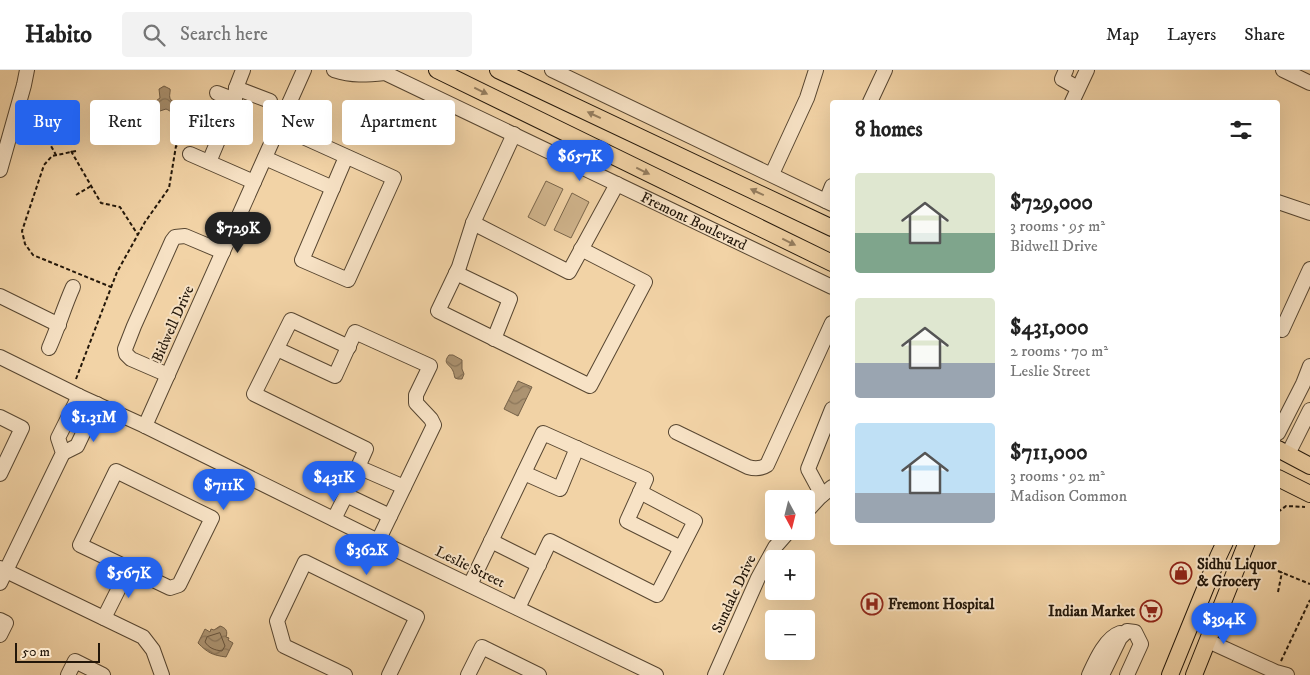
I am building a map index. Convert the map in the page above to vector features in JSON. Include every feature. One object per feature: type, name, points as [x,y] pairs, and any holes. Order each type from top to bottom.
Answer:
[{"type":"main road","name":"Fremont Boulevard","points":[[437,70],[830,262]]},
{"type":"main road","points":[[498,70],[830,227]]},
{"type":"main road","points":[[1280,466],[1283,452],[1310,466]]},
{"type":"main road","points":[[1280,477],[1310,494]]},
{"type":"main road","points":[[1170,675],[1224,545]]},
{"type":"main road","points":[[1194,675],[1247,545]]},
{"type":"street","points":[[0,170],[27,70]]},
{"type":"street","points":[[209,162],[243,70]]},
{"type":"street","name":"Bidwell Drive","points":[[291,100],[304,70]]},
{"type":"street","name":"Fremont Boulevard","points":[[334,70],[347,74],[385,73],[830,286]]},
{"type":"street","points":[[552,70],[567,73],[829,202]]},
{"type":"street","points":[[772,174],[807,98],[816,70]]},
{"type":"street","points":[[872,100],[885,70]]},
{"type":"street","points":[[1066,70],[1062,79],[1078,88]]},
{"type":"street","points":[[1073,100],[1087,70]]},
{"type":"street","points":[[1283,70],[1310,83]]},
{"type":"street","points":[[217,93],[235,94],[265,100]]},
{"type":"street","points":[[514,134],[473,223],[456,272],[438,311],[590,386],[645,282],[581,249]]},
{"type":"street","name":"Bidwell Drive","points":[[145,426],[271,145]]},
{"type":"street","points":[[320,145],[394,178],[348,280],[302,260],[346,157]]},
{"type":"street","points":[[190,154],[254,182]]},
{"type":"street","points":[[265,158],[333,188]]},
{"type":"street","points":[[473,223],[569,272],[616,184]]},
{"type":"street","points":[[1280,203],[1310,214]]},
{"type":"street","points":[[168,375],[131,359],[126,354],[125,349],[172,241],[175,237],[185,236],[223,252]]},
{"type":"street","points":[[1280,329],[1282,330],[1310,269]]},
{"type":"street","points":[[456,272],[510,299],[494,339]]},
{"type":"street","points":[[49,348],[73,287]]},
{"type":"street","points":[[0,296],[59,325]]},
{"type":"street","points":[[334,519],[366,449],[254,394],[291,320],[349,347]]},
{"type":"street","points":[[676,432],[748,467],[755,469],[767,465],[830,327]]},
{"type":"street","points":[[277,349],[335,376],[356,332],[430,366],[416,395],[416,403],[434,425],[378,541]]},
{"type":"street","name":"Leslie Street","points":[[0,357],[656,675]]},
{"type":"street","points":[[1280,429],[1310,366]]},
{"type":"street","points":[[63,453],[58,438],[75,394]]},
{"type":"street","points":[[97,404],[76,446],[63,453],[2,574],[143,637],[153,650],[162,675]]},
{"type":"street","points":[[1283,452],[1310,410]]},
{"type":"street","points":[[815,503],[827,491],[808,469],[830,414]]},
{"type":"street","points":[[0,417],[22,428],[0,474]]},
{"type":"street","points":[[470,585],[543,432],[646,479],[626,521],[681,548]]},
{"type":"street","points":[[524,473],[560,489],[577,448]]},
{"type":"street","points":[[358,467],[404,487]]},
{"type":"street","points":[[116,471],[212,518],[179,585],[170,588],[129,568],[80,545],[116,471]]},
{"type":"street","points":[[518,608],[550,541],[657,595],[695,520],[640,492]]},
{"type":"street","points":[[346,495],[390,516]]},
{"type":"street","name":"Sundale Drive","points":[[716,675],[758,578],[775,547],[781,540]]},
{"type":"street","points":[[491,541],[539,565]]},
{"type":"street","points":[[346,675],[322,670],[284,646],[277,622],[305,562],[417,617],[389,675]]},
{"type":"street","points":[[104,618],[129,568]]},
{"type":"street","points":[[0,620],[6,623],[0,635]]},
{"type":"street","points":[[1102,675],[1120,638],[1127,630]]},
{"type":"street","points":[[1090,675],[1100,652],[1114,635],[1127,630],[1134,632],[1141,644],[1126,675]]},
{"type":"street","points":[[1208,641],[1276,672],[1284,669]]},
{"type":"street","points":[[468,675],[482,647],[539,675]]},
{"type":"street","points":[[68,675],[75,661],[103,675]]},
{"type":"path","points":[[12,127],[46,137],[56,154]]},
{"type":"path","points":[[75,394],[117,272],[145,222],[169,188],[176,146],[190,154]]},
{"type":"path","points":[[72,151],[101,203],[120,206],[138,235]]},
{"type":"path","points":[[76,151],[56,154],[44,165],[22,231],[25,244],[33,255],[111,287]]},
{"type":"path","points":[[76,195],[91,186]]},
{"type":"path","points":[[1280,510],[1286,506],[1307,507],[1310,509]]},
{"type":"path","points":[[1278,570],[1310,584]]},
{"type":"path","points":[[1278,592],[1282,572]]},
{"type":"path","points":[[1284,669],[1310,600]]},
{"type":"shaded area","points":[[546,181],[563,189],[545,226],[528,217]]},
{"type":"shaded area","points":[[572,193],[589,202],[571,238],[554,230]]},
{"type":"water","points":[[164,86],[170,89],[170,111],[166,109],[160,111],[160,100],[157,100],[160,98],[159,89]]},
{"type":"water","points":[[449,355],[462,360],[464,374],[462,379],[455,378],[452,369],[447,364],[446,360]]},
{"type":"water","points":[[518,381],[532,387],[518,416],[504,409]]},
{"type":"water","points":[[220,626],[226,630],[226,637],[233,643],[226,657],[210,653],[198,643],[205,629],[210,632],[211,629],[214,630]]},
{"type":"place","name":"Sidhu Liquor & Grocery","points":[[1181,573]]},
{"type":"place","name":"Fremont Hospital","points":[[872,604]]},
{"type":"place","name":"Indian Market","points":[[1151,611]]}]
